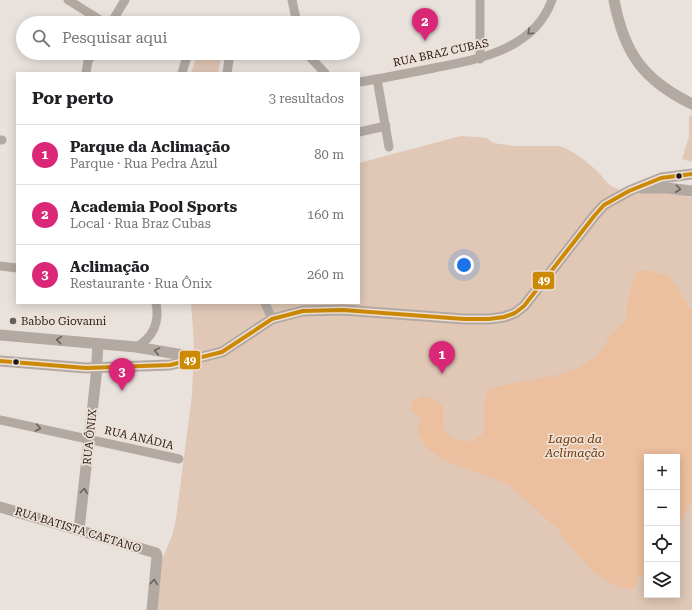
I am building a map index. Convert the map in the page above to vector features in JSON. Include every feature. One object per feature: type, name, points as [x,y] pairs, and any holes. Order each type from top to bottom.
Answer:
[{"type":"street","points":[[68,0],[94,16]]},
{"type":"street","points":[[115,16],[125,0]]},
{"type":"street","points":[[292,0],[295,16]]},
{"type":"street","points":[[480,0],[480,59]]},
{"type":"street","name":"RUA BRAZ CUBAS","points":[[360,82],[480,59],[501,52],[526,36],[545,15],[552,0]]},
{"type":"street","points":[[614,0],[622,34],[628,49],[639,66],[665,89],[692,102]]},
{"type":"street","points":[[86,72],[89,60]]},
{"type":"street","points":[[182,72],[186,60]]},
{"type":"street","points":[[227,72],[229,60]]},
{"type":"street","points":[[313,60],[324,72]]},
{"type":"street","points":[[377,79],[389,147]]},
{"type":"street","points":[[360,132],[386,126]]},
{"type":"street","points":[[0,361],[97,367],[170,365],[195,357],[222,352],[272,319],[290,313],[317,310],[343,310],[464,319],[489,319],[504,317],[515,313],[524,306],[595,215],[614,198],[661,178],[692,174]]},
{"type":"street","points":[[635,188],[667,188],[692,191]]},
{"type":"street","points":[[0,266],[16,268]]},
{"type":"street","points":[[136,347],[143,343],[154,330],[158,314],[156,304]]},
{"type":"street","points":[[265,304],[272,319]]},
{"type":"street","points":[[0,335],[136,347],[195,357]]},
{"type":"street","name":"RUA ÔNIX","points":[[79,530],[90,439],[98,344]]},
{"type":"street","name":"RUA ANÁDIA","points":[[0,420],[179,459]]},
{"type":"street","name":"RUA BATISTA CAETANO","points":[[0,507],[156,554],[152,610]]},
{"type":"shaded area","points":[[196,60],[221,60],[218,72],[191,72]]},
{"type":"shaded area","points":[[689,115],[692,116],[692,162],[682,159],[689,136]]},
{"type":"shaded area","points":[[461,136],[487,138],[493,143],[514,146],[560,146],[581,158],[596,170],[608,184],[615,188],[633,192],[654,188],[664,188],[692,198],[692,610],[155,610],[160,564],[172,536],[176,519],[192,395],[194,344],[191,304],[360,304],[360,163]]},
{"type":"water","name":"Lagoa da Aclimação","points":[[637,270],[649,271],[669,276],[692,311],[692,502],[680,521],[680,454],[644,454],[644,576],[639,576],[634,589],[622,589],[596,574],[569,545],[557,528],[508,484],[441,459],[425,446],[417,432],[421,420],[412,411],[412,402],[423,396],[436,400],[443,407],[443,427],[450,437],[462,441],[472,441],[483,434],[485,420],[483,405],[489,389],[502,385],[559,375],[585,364],[598,354],[612,334],[627,319],[627,303]]},
{"type":"transit line","name":"49","points":[[0,361],[86,368],[170,365],[222,352],[272,319],[303,311],[343,310],[464,319],[489,319],[504,317],[515,313],[524,306],[604,205],[629,191],[661,178],[692,174]]},
{"type":"place","name":"Academia Pool Sports","points":[[425,41]]},
{"type":"place","name":"Babbo Giovanni","points":[[13,321]]},
{"type":"place","name":"Parque da Aclimação","points":[[442,374]]},
{"type":"place","name":"Aclimação","points":[[122,391]]}]
